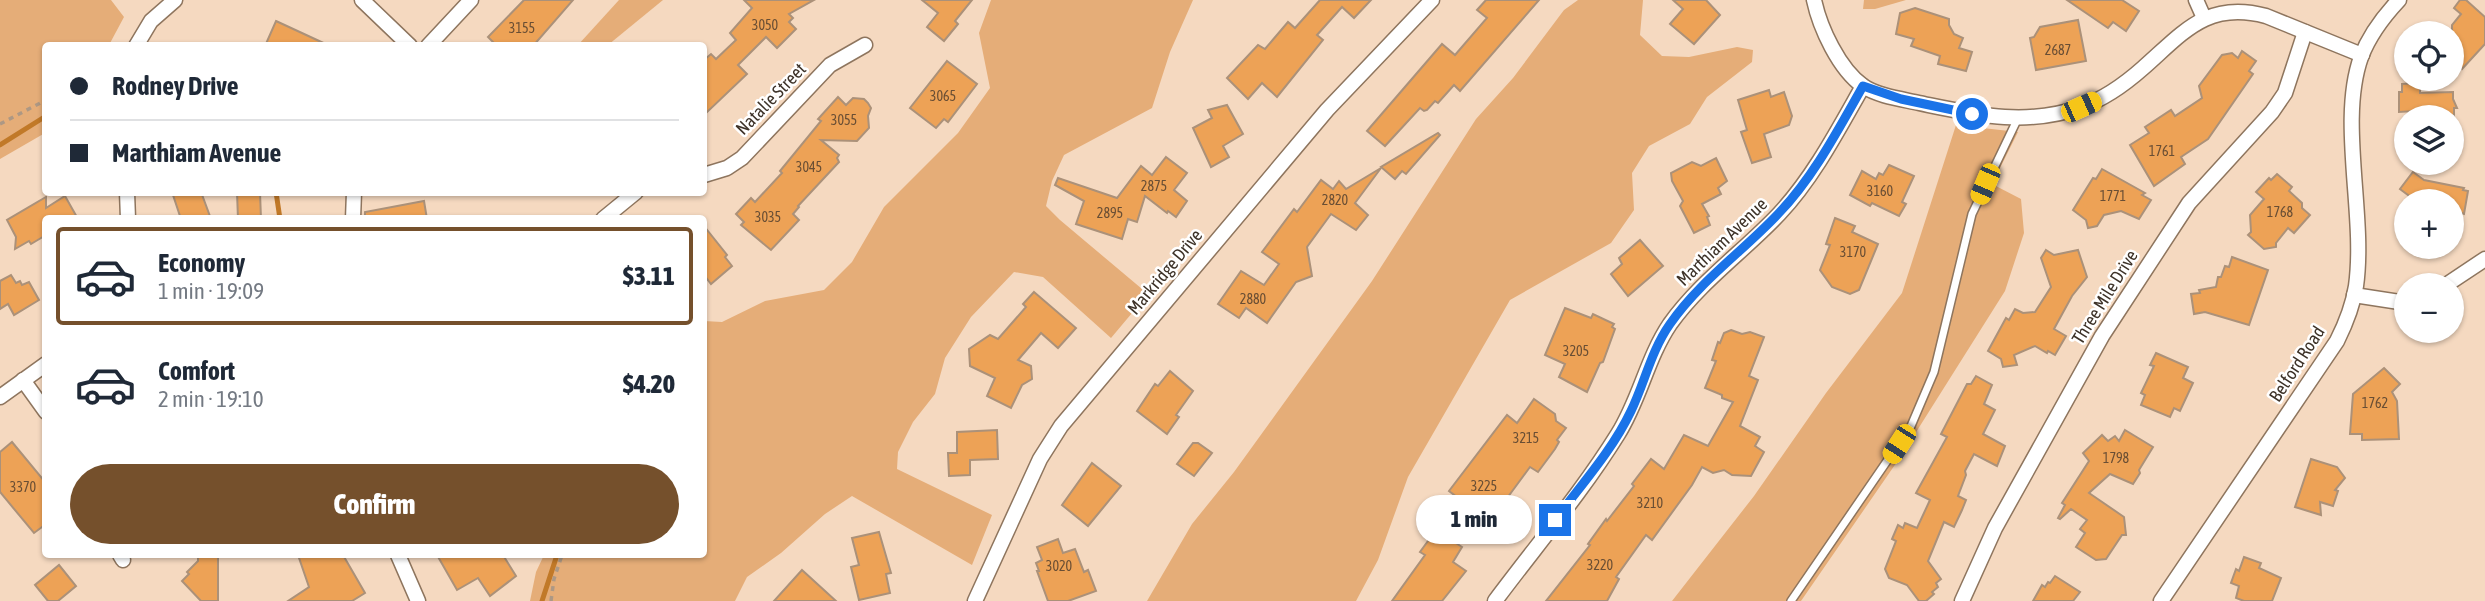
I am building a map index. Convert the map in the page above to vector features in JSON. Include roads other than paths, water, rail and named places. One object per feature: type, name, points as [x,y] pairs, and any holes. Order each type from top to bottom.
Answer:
[{"type":"street","points":[[138,42],[151,21],[175,0]]},
{"type":"street","points":[[362,0],[407,42]]},
{"type":"street","points":[[433,42],[471,0]]},
{"type":"street","name":"Markridge Drive","points":[[975,601],[1040,459],[1061,426],[1327,110],[1432,0]]},
{"type":"street","points":[[1814,0],[1822,28],[1835,53],[1863,86],[1901,99],[1972,114],[2018,118],[2061,113],[2102,97],[2143,68],[2181,32],[2204,18],[2223,11],[2252,12],[2362,55]]},
{"type":"street","points":[[2196,0],[2204,18]]},
{"type":"street","name":"Belford Road","points":[[2161,601],[2337,341],[2347,321],[2354,295],[2358,241],[2353,102],[2356,77],[2362,55],[2376,29],[2399,0]]},
{"type":"street","name":"Three Mile Drive","points":[[1962,601],[1995,527],[2102,336],[2189,202],[2278,103],[2292,77],[2305,32]]},
{"type":"street","name":"Natalie Street","points":[[707,174],[727,168],[742,158],[830,65],[865,45]]},
{"type":"street","name":"Marthiam Avenue","points":[[1495,601],[1618,434],[1640,391],[1650,361],[1669,326],[1697,293],[1781,212],[1814,168],[1863,86]]},
{"type":"street","points":[[127,196],[128,215]]},
{"type":"street","points":[[353,215],[354,196]]},
{"type":"street","points":[[608,215],[631,196]]},
{"type":"street","points":[[2464,273],[2485,259]]},
{"type":"street","points":[[2354,295],[2394,301]]},
{"type":"street","points":[[0,397],[42,367]]},
{"type":"street","points":[[23,380],[42,406]]},
{"type":"street","points":[[399,558],[418,601]]},
{"type":"lane","points":[[1791,601],[1911,426],[1934,372],[1972,214],[2018,118]]},
{"type":"waterway","points":[[0,145],[42,119]]},
{"type":"waterway","points":[[277,196],[279,215]]},
{"type":"waterway","points":[[542,601],[556,558]]}]
